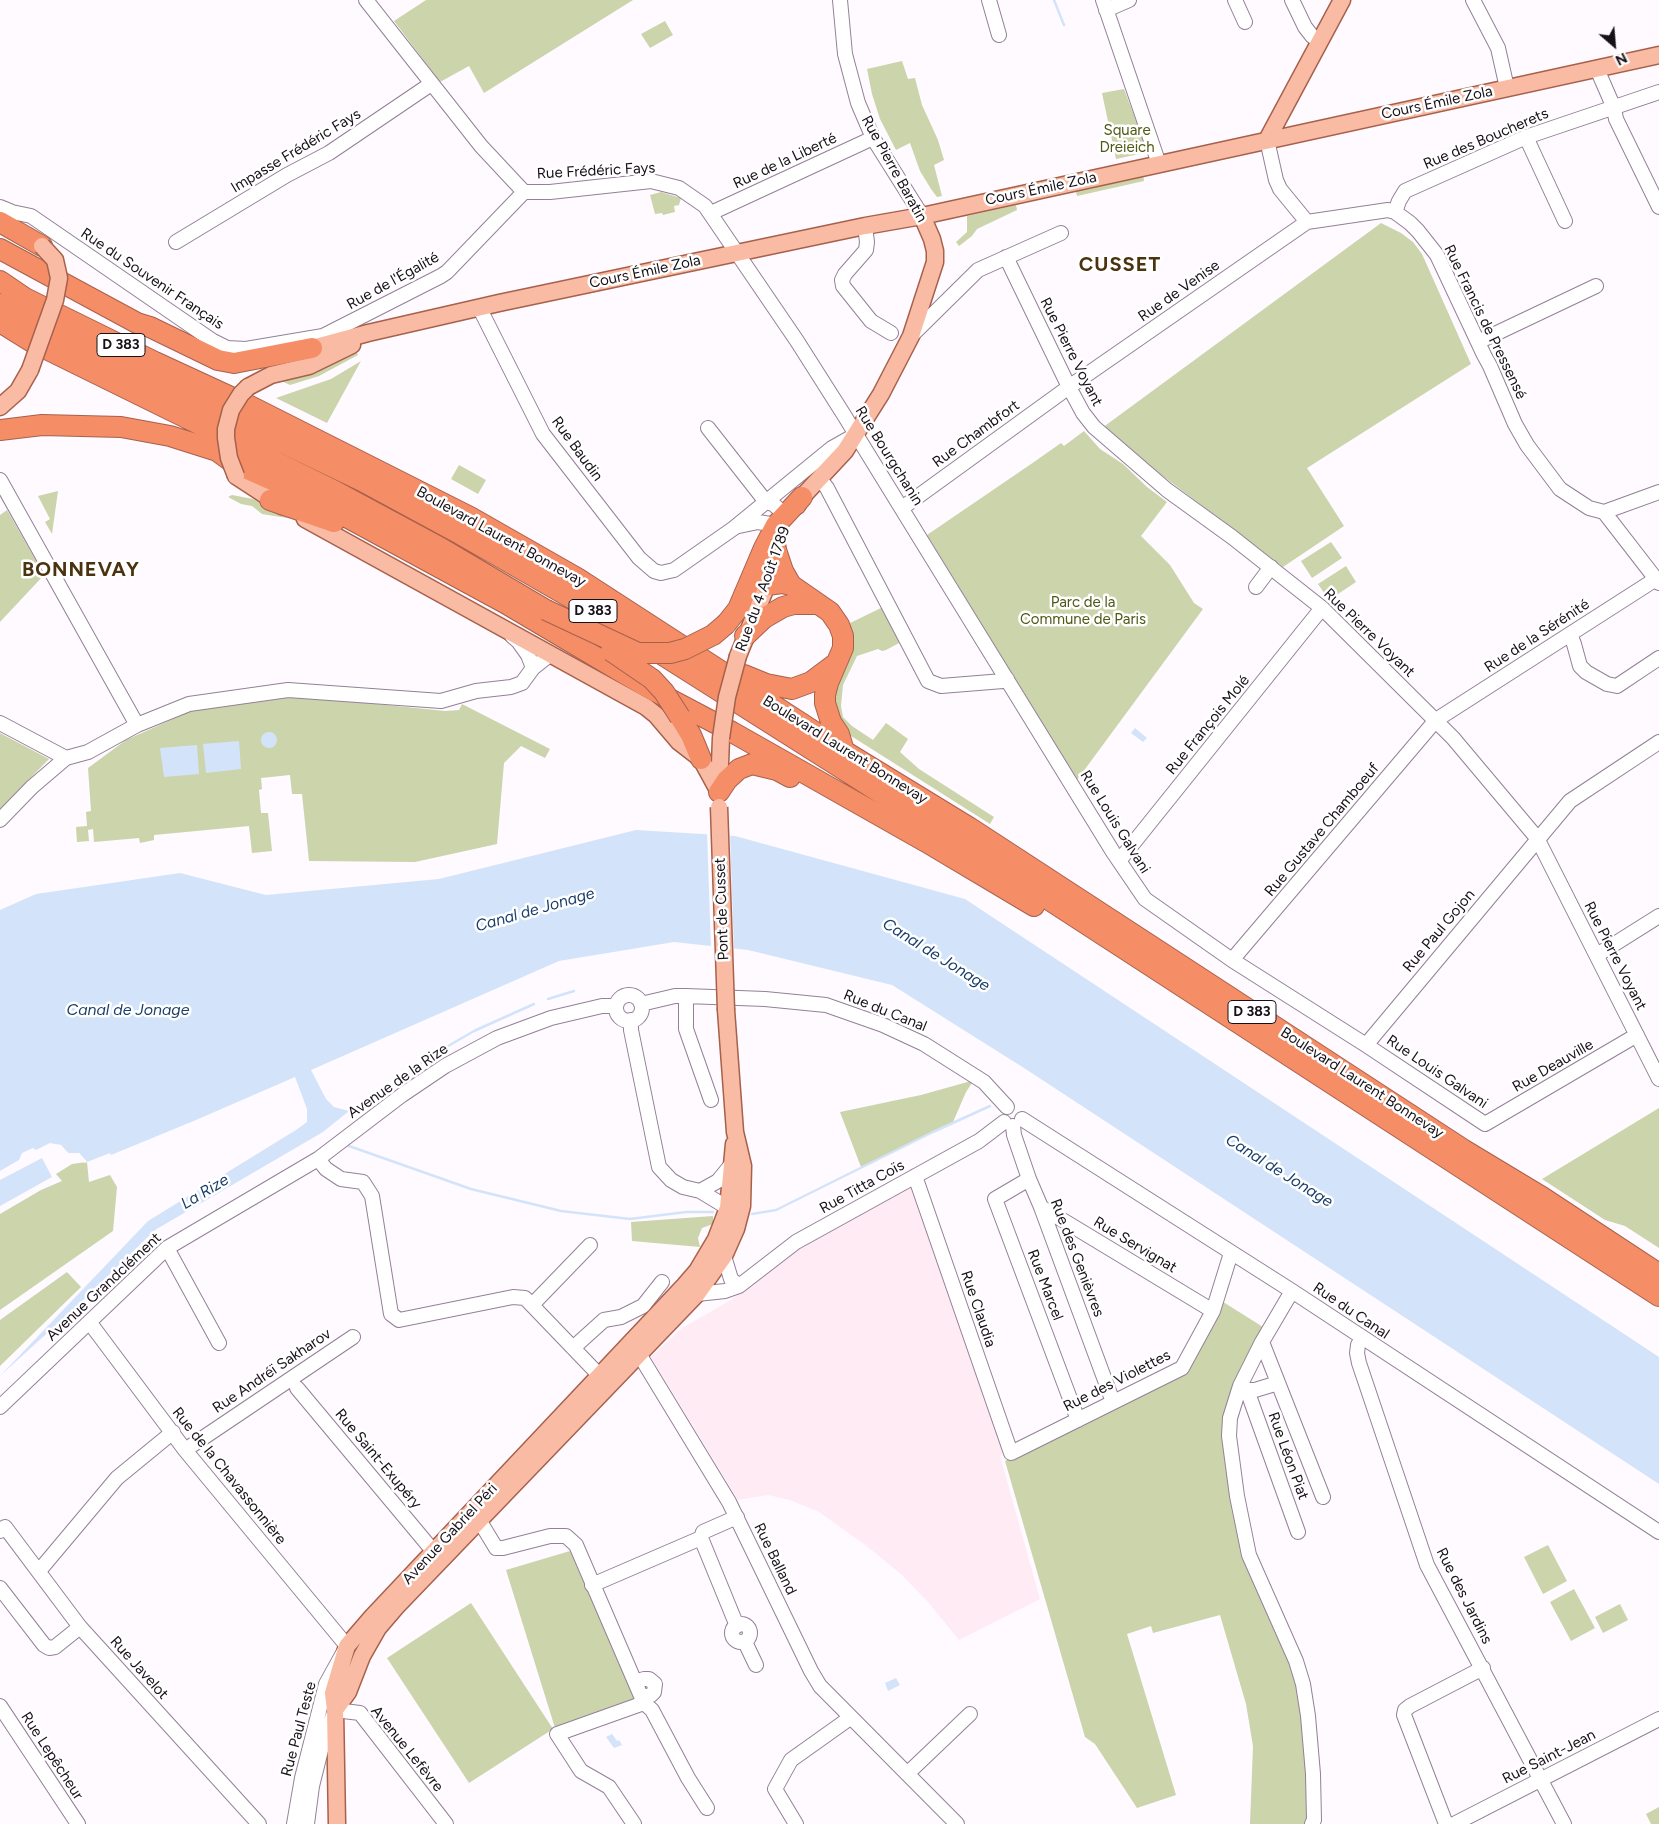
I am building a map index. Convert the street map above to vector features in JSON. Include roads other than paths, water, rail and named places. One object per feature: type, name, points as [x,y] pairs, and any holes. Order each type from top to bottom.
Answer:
[{"type":"highway","points":[[0,222],[42,246]]},
{"type":"highway","points":[[0,234],[150,327]]},
{"type":"highway","points":[[0,249],[136,323],[150,327],[218,360],[234,363],[312,348]]},
{"type":"highway","points":[[0,262],[170,358],[247,395]]},
{"type":"highway","name":"Boulevard Laurent Bonnevay","points":[[0,281],[25,298],[247,395],[578,578],[844,751],[970,828],[1464,1150],[1542,1197],[1659,1274]]},
{"type":"highway","name":"Boulevard Laurent Bonnevay","points":[[0,304],[64,338],[362,481],[469,538],[587,607],[1157,970],[1659,1296]]},
{"type":"highway","points":[[0,322],[32,342],[335,491],[441,548],[546,610],[652,680],[689,716],[691,735],[701,759]]},
{"type":"highway","points":[[0,430],[42,425],[121,427],[170,436],[320,489],[335,491]]},
{"type":"highway","points":[[217,452],[232,462],[306,495],[505,603],[645,686],[689,716]]},
{"type":"highway","points":[[546,610],[638,653],[670,652],[700,643],[726,624],[738,609],[764,548],[768,515],[802,497]]},
{"type":"highway","points":[[270,500],[325,518],[368,538],[643,691],[928,843],[1118,958],[1157,970]]},
{"type":"highway","points":[[776,550],[783,571],[791,585],[836,618],[842,631],[843,648],[824,695],[831,722],[839,734],[844,751]]},
{"type":"highway","points":[[767,584],[791,585]]},
{"type":"highway","points":[[745,636],[764,618],[784,607],[794,604],[818,604]]},
{"type":"highway","points":[[719,669],[740,673],[779,688],[792,689],[811,682],[837,663]]},
{"type":"highway","points":[[719,800],[730,776],[752,764],[778,770],[909,841],[928,843]]},
{"type":"main road","points":[[1267,140],[1342,0]]},
{"type":"main road","name":"Cours Émile Zola","points":[[247,395],[271,375],[309,366],[338,350],[370,338],[479,308],[865,226],[922,216],[1659,55]]},
{"type":"main road","points":[[0,212],[19,225],[55,260],[59,278],[54,300],[30,370],[18,391],[0,407]]},
{"type":"main road","name":"Rue Pierre Baratin","points":[[911,336],[935,262],[932,239],[922,216]]},
{"type":"main road","name":"Cours Émile Zola","points":[[312,348],[353,329],[423,322]]},
{"type":"main road","name":"Rue du 4 Août 1789","points":[[719,800],[721,738],[728,697],[738,656],[767,584],[783,530],[802,497],[842,454],[856,434],[881,394],[911,336]]},
{"type":"main road","points":[[247,395],[241,394],[231,410],[226,429],[229,458],[236,476],[270,500],[646,707],[656,715],[679,742],[701,759],[719,800]]},
{"type":"main road","name":"Pont de Cusset","points":[[719,800],[726,1010],[735,1132]]},
{"type":"main road","points":[[731,1212],[731,1165],[735,1132]]},
{"type":"main road","points":[[731,1212],[743,1166],[735,1132]]},
{"type":"main road","name":"Avenue Gabriel Péri","points":[[337,1824],[333,1693],[347,1646],[372,1617],[600,1376],[697,1294],[724,1256],[736,1229],[731,1212]]},
{"type":"main road","name":"Avenue Gabriel Péri","points":[[335,1710],[348,1692],[362,1656],[378,1628],[570,1426],[697,1271],[731,1212]]},
{"type":"main road","name":"Avenue Gabriel Péri","points":[[570,1426],[574,1414],[601,1386],[600,1376]]},
{"type":"street","name":"Rue Frédéric Fays","points":[[366,0],[480,146],[524,192],[550,192],[651,181],[669,185],[689,194],[705,206],[737,253]]},
{"type":"street","name":"Rue Pierre Baratin","points":[[840,0],[846,62],[858,103],[873,138],[922,216]]},
{"type":"street","points":[[989,0],[999,35]]},
{"type":"street","points":[[1129,0],[1105,5],[1159,164]]},
{"type":"street","points":[[1235,0],[1245,22]]},
{"type":"street","points":[[1292,0],[1305,27],[1320,42]]},
{"type":"street","points":[[1473,0],[1498,48],[1507,88]]},
{"type":"street","points":[[1597,69],[1614,108],[1616,119],[1659,207]]},
{"type":"street","name":"Impasse Frédéric Fays","points":[[176,242],[287,175],[329,153],[431,84]]},
{"type":"street","name":"Rue des Boucherets","points":[[1395,212],[1405,191],[1526,137],[1659,92]]},
{"type":"street","points":[[1526,137],[1565,220]]},
{"type":"street","name":"Rue de la Liberté","points":[[710,213],[873,138]]},
{"type":"street","points":[[1267,140],[1278,185],[1307,222],[1380,211],[1395,212]]},
{"type":"street","name":"Rue de l'Égalité","points":[[353,329],[447,272],[524,192]]},
{"type":"street","name":"Rue du Souvenir Français","points":[[0,207],[31,216],[200,333],[227,348],[246,350],[296,342],[353,329]]},
{"type":"street","name":"Rue Francis de Pressensé","points":[[1395,212],[1418,231],[1433,248],[1442,263],[1515,424],[1527,445],[1560,489],[1590,508],[1604,512]]},
{"type":"street","name":"Rue de Venise","points":[[1069,387],[1307,222]]},
{"type":"street","points":[[865,226],[866,250],[845,274],[842,280],[843,286],[871,321],[891,333]]},
{"type":"street","name":"Rue du 4 Août 1789","points":[[911,336],[978,270],[1061,233]]},
{"type":"street","name":"Rue Bourgchanin","points":[[737,253],[856,434],[891,494],[902,508],[1007,679]]},
{"type":"street","name":"Rue Pierre Voyant","points":[[1006,257],[1083,413],[1105,438],[1167,490],[1232,537],[1322,608],[1436,720],[1537,838],[1659,1079]]},
{"type":"street","points":[[1478,342],[1596,286]]},
{"type":"street","name":"Rue Baudin","points":[[479,308],[543,434],[640,558],[654,571],[661,573],[674,570],[734,528],[768,515]]},
{"type":"street","name":"Rue Chambfort","points":[[902,508],[1069,387]]},
{"type":"street","points":[[708,428],[768,515],[832,448],[856,434]]},
{"type":"street","points":[[820,479],[831,496],[928,681],[941,686],[1003,681],[1007,679]]},
{"type":"street","points":[[0,480],[137,725]]},
{"type":"street","points":[[1658,581],[1604,512],[1659,492]]},
{"type":"street","points":[[1256,587],[1270,567]]},
{"type":"street","name":"Rue de la Sérénité","points":[[1436,720],[1570,634],[1658,581]]},
{"type":"street","name":"Rue François Molé","points":[[1119,861],[1322,608]]},
{"type":"street","points":[[502,628],[518,641],[528,655],[532,668]]},
{"type":"street","points":[[1570,634],[1580,666],[1586,672],[1607,684],[1617,686],[1659,658]]},
{"type":"street","points":[[0,820],[32,787],[66,758],[88,752],[137,725],[189,704],[288,690],[441,701],[476,691],[511,687],[522,683],[532,668],[546,657],[548,653]]},
{"type":"street","name":"Rue Louis Galvani","points":[[1007,679],[1119,861],[1145,899],[1232,960],[1366,1045],[1485,1124]]},
{"type":"street","name":"Rue Gustave Chamboeuf","points":[[1232,960],[1436,720]]},
{"type":"street","points":[[0,723],[66,758]]},
{"type":"street","name":"Rue Paul Gojon","points":[[1366,1045],[1537,838],[1570,801],[1659,742]]},
{"type":"street","points":[[1596,955],[1659,916]]},
{"type":"street","points":[[628,995],[636,997],[641,1004],[641,1012],[635,1019],[631,1020],[620,1017],[616,1006],[620,998],[628,995]]},
{"type":"street","name":"Rue du Canal","points":[[641,1004],[675,996],[686,996],[765,999],[826,1006],[883,1025],[924,1044],[984,1082],[1007,1107],[1003,1111],[1002,1117],[1292,1291],[1659,1532]]},
{"type":"street","points":[[686,996],[686,1029],[712,1100]]},
{"type":"street","name":"Avenue de la Rize","points":[[318,1159],[402,1095],[444,1066],[497,1038],[551,1018],[602,1006],[616,1006]]},
{"type":"street","points":[[631,1020],[631,1030],[659,1167],[671,1180],[683,1187],[700,1190],[731,1212]]},
{"type":"street","name":"Rue Deauville","points":[[1485,1124],[1637,1035]]},
{"type":"street","name":"Rue Titta Coïs","points":[[697,1294],[725,1291],[739,1286],[796,1242],[1013,1122]]},
{"type":"street","name":"Rue des Genièvres","points":[[1013,1122],[1014,1135],[1029,1179],[1114,1402]]},
{"type":"street","points":[[318,1159],[326,1169],[340,1179],[363,1182],[372,1196],[391,1314],[399,1320],[514,1297],[525,1298],[600,1376]]},
{"type":"street","name":"Avenue Grandclément","points":[[0,1407],[167,1248],[318,1159]]},
{"type":"street","points":[[700,1190],[718,1181],[731,1165]]},
{"type":"street","name":"Rue Claudia","points":[[915,1176],[1011,1453]]},
{"type":"street","name":"Rue Marcel","points":[[1029,1179],[995,1199],[1078,1420]]},
{"type":"street","name":"Rue Servignat","points":[[1041,1207],[1212,1311]]},
{"type":"street","points":[[532,1305],[590,1244]]},
{"type":"street","points":[[167,1248],[219,1343]]},
{"type":"street","name":"Rue des Violettes","points":[[1011,1453],[1182,1368],[1212,1311],[1231,1253]]},
{"type":"street","points":[[724,1256],[731,1279],[739,1286]]},
{"type":"street","points":[[573,1348],[604,1320],[621,1317],[643,1306],[662,1282]]},
{"type":"street","points":[[1292,1291],[1262,1342],[1230,1418],[1229,1436],[1237,1496],[1249,1555],[1296,1661],[1303,1684],[1313,1774],[1314,1820],[1312,1824]]},
{"type":"street","name":"Rue de la Chavassonnière","points":[[90,1323],[185,1450],[347,1646]]},
{"type":"street","name":"Rue Andréï Sakharov","points":[[185,1450],[353,1336]]},
{"type":"street","name":"Rue des Jardins","points":[[1362,1338],[1358,1345],[1357,1353],[1359,1363],[1427,1565],[1483,1668],[1405,1710],[1404,1715],[1446,1824]]},
{"type":"street","name":"Rue Léon Piat","points":[[1262,1342],[1323,1498]]},
{"type":"street","name":"Rue Balland","points":[[634,1349],[729,1502],[820,1686],[957,1824]]},
{"type":"street","points":[[1244,1388],[1255,1390],[1278,1383]]},
{"type":"street","name":"Rue Saint-Exupéry","points":[[297,1388],[434,1552]]},
{"type":"street","name":"Rue Léon Piat","points":[[1244,1388],[1298,1532]]},
{"type":"street","points":[[39,1571],[117,1478],[172,1432]]},
{"type":"street","points":[[737,1517],[703,1532],[701,1538],[737,1626],[745,1625],[749,1629],[749,1637],[744,1642],[756,1665]]},
{"type":"street","points":[[479,1520],[496,1548],[503,1548],[550,1536],[566,1536],[576,1545],[643,1700],[652,1710],[688,1778],[707,1808]]},
{"type":"street","name":"Rue Javelot","points":[[3,1529],[39,1571],[80,1627],[259,1824]]},
{"type":"street","points":[[592,1585],[701,1538]]},
{"type":"street","points":[[0,1588],[44,1646],[49,1648],[55,1647],[80,1627]]},
{"type":"street","name":"Rue Paul Teste","points":[[294,1824],[302,1778],[326,1684],[347,1646]]},
{"type":"street","points":[[1483,1668],[1564,1824]]},
{"type":"street","points":[[634,1824],[609,1787],[581,1771],[556,1734],[643,1700]]},
{"type":"street","name":"Rue Lepêcheur","points":[[0,1706],[78,1824]]},
{"type":"street","name":"Rue Paul Teste","points":[[307,1824],[312,1786],[322,1746],[335,1710]]},
{"type":"street","name":"Avenue Lefèvre","points":[[335,1710],[360,1713],[446,1824]]},
{"type":"street","points":[[907,1774],[970,1714]]},
{"type":"street","points":[[796,1824],[779,1799],[775,1789],[792,1760],[850,1718]]},
{"type":"street","name":"Rue Saint-Jean","points":[[1454,1824],[1659,1719]]},
{"type":"water","points":[[1135,728],[1147,738],[1143,742],[1131,733]]},
{"type":"water","points":[[269,732],[275,734],[277,740],[275,746],[269,748],[263,746],[261,740],[263,734]]},
{"type":"water","points":[[239,741],[241,769],[206,773],[203,744]]},
{"type":"water","points":[[197,745],[199,774],[164,777],[160,748]]},
{"type":"water","name":"Canal de Jonage","points":[[636,830],[735,836],[965,899],[1659,1357],[1659,1484],[1024,1068],[892,985],[748,950],[674,942],[559,961],[311,1070],[326,1099],[334,1107],[349,1111],[323,1132],[155,1230],[77,1306],[0,1376],[148,1221],[296,1130],[307,1122],[307,1109],[295,1077],[111,1155],[110,1153],[87,1162],[79,1153],[68,1153],[61,1145],[50,1143],[36,1150],[33,1148],[22,1153],[19,1160],[0,1171],[0,910],[36,894],[180,873],[266,895],[439,879]]},
{"type":"water","points":[[42,1158],[52,1177],[0,1206],[0,1180]]},
{"type":"water","points":[[896,1678],[900,1685],[888,1691],[885,1683]]},
{"type":"water","points":[[612,1734],[622,1745],[614,1748],[606,1737]]},
{"type":"waterway","points":[[1054,0],[1064,25]]},
{"type":"waterway","points":[[548,999],[574,991]]},
{"type":"waterway","points":[[349,1111],[360,1110],[431,1056],[474,1031],[534,1004]]},
{"type":"waterway","points":[[752,1214],[776,1210],[933,1132],[990,1106]]},
{"type":"waterway","points":[[349,1146],[471,1189],[561,1211],[630,1219],[686,1212],[713,1212]]},
{"type":"district","name":"CUSSET","points":[[1120,265]]},
{"type":"district","name":"BONNEVAY","points":[[81,570]]},
{"type":"park label","name":"Square Dreieich","points":[[1127,140]]},
{"type":"park label","name":"Parc de la Commune de Paris","points":[[1083,612]]},
{"type":"water label","name":"La Rize","points":[[205,1192]]}]
